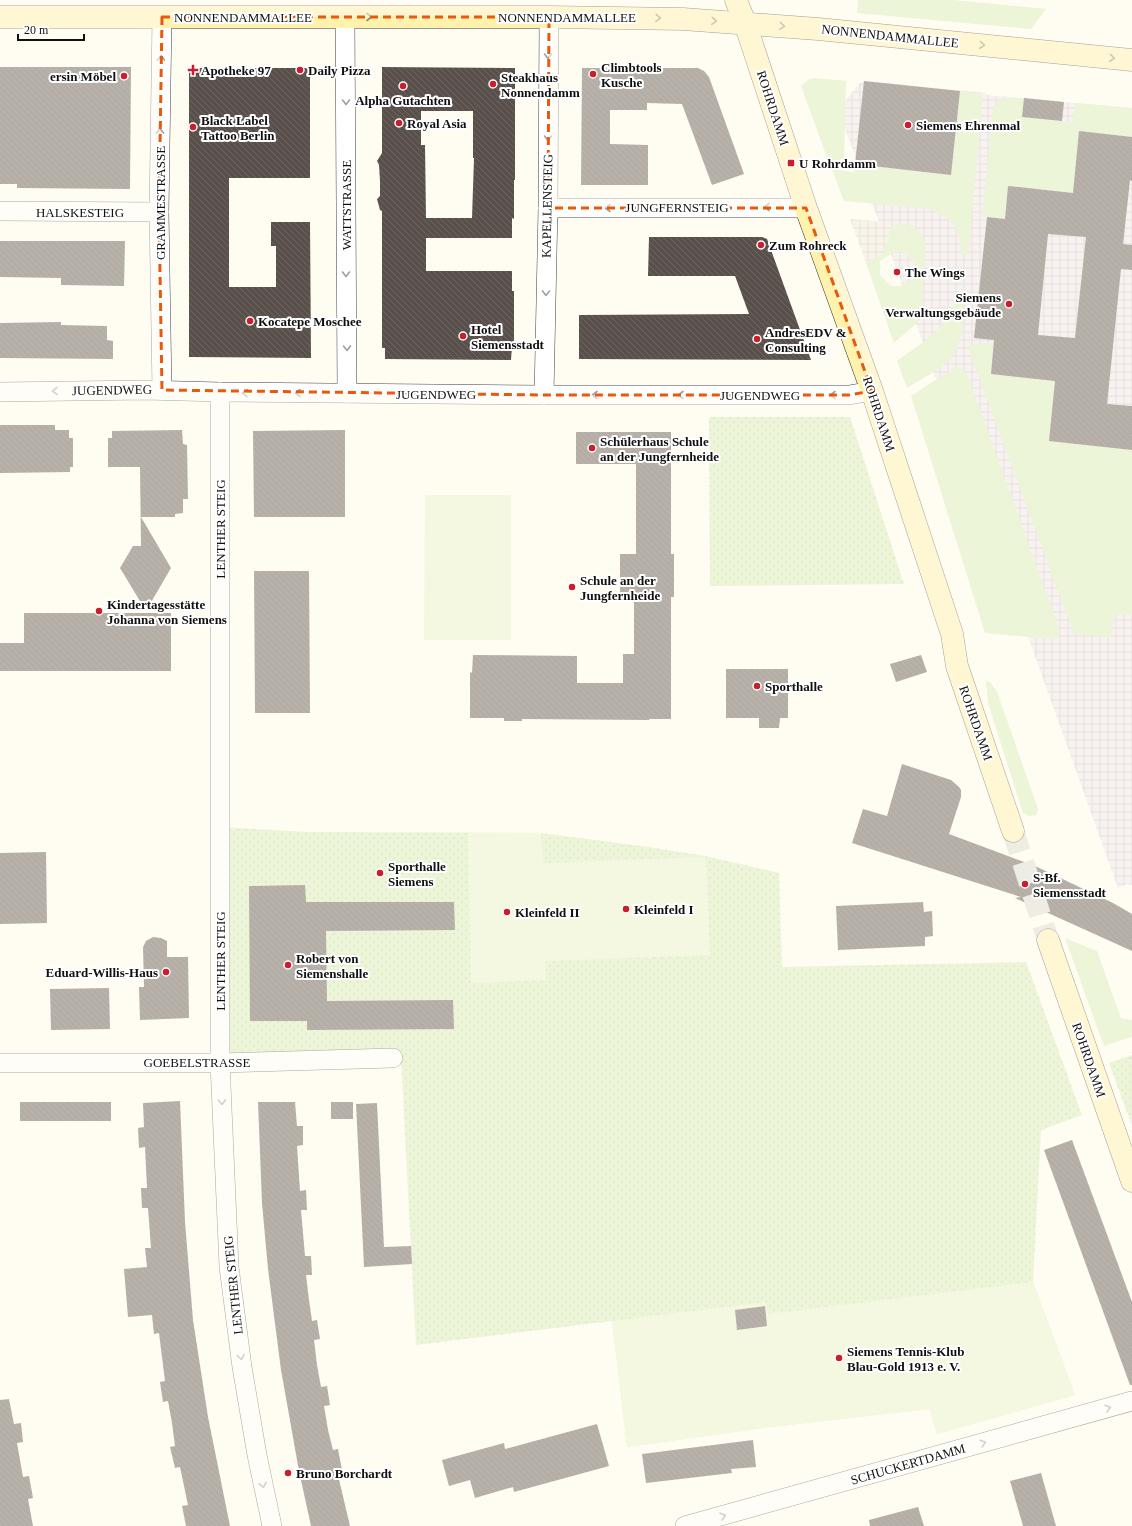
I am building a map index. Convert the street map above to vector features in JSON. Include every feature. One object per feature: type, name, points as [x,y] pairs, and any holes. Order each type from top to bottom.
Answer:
[{"type":"main road","name":"ROHRDAMM","points":[[736,0],[806,208],[872,391],[952,634],[957,666],[1013,831]]},
{"type":"main road","name":"NONNENDAMMALLEE","points":[[0,17],[549,17],[683,19],[818,28],[1132,60]]},
{"type":"main road","name":"ROHRDAMM","points":[[1048,940],[1132,1181]]},
{"type":"street","name":"GRAMMESTRASSE","points":[[162,17],[159,212],[162,390]]},
{"type":"street","name":"WATTSTRASSE","points":[[345,17],[347,393]]},
{"type":"street","name":"KAPELLENSTEIG","points":[[544,395],[548,208],[549,17]]},
{"type":"street","name":"JUNGFERNSTEIG","points":[[548,208],[806,208]]},
{"type":"street","name":"HALSKESTEIG","points":[[0,211],[159,212]]},
{"type":"street","name":"JUGENDWEG","points":[[0,392],[162,390],[220,392],[544,395],[848,394],[872,391]]},
{"type":"street","name":"LENTHER STEIG","points":[[220,392],[220,1063],[229,1267],[242,1367],[257,1455],[272,1526]]},
{"type":"street","name":"GOEBELSTRASSE","points":[[0,1063],[220,1063],[393,1058]]},
{"type":"street","name":"SCHUCKERTDAMM","points":[[685,1526],[1132,1402]]},
{"type":"highlighted area","points":[[162,17],[549,17],[548,208],[806,208],[872,391],[849,395],[544,395],[162,390],[159,212]]},
{"type":"shaded area","points":[[864,81],[986,93],[986,95],[1132,108],[1132,885],[1127,884],[1118,888],[899,276],[858,165],[855,164],[856,158],[838,110],[860,83]]},
{"type":"shaded area","points":[[850,219],[898,223],[890,229],[887,245],[882,254],[875,260],[865,260]]},
{"type":"green space","points":[[858,0],[953,0],[1046,9],[1031,29],[857,13]]},
{"type":"green space","points":[[815,78],[846,81],[844,158],[829,163],[801,86],[809,79]]},
{"type":"green space","points":[[960,91],[983,94],[968,255],[961,254],[960,238],[954,226],[949,220],[937,212],[929,209],[844,201],[832,169],[854,172],[855,164],[951,175]]},
{"type":"green space","points":[[1007,98],[1024,98],[1022,117],[1072,122],[1075,103],[1132,108],[1132,137],[1079,131],[1073,193],[1008,186],[1005,219],[982,217],[993,110],[998,102]]},
{"type":"green space","points":[[898,223],[909,225],[917,229],[925,242],[926,250],[919,321],[894,343],[865,260],[874,260],[887,245],[890,229]],"holes":[[[894,252],[904,252],[916,264],[915,277],[901,286],[891,286],[880,275],[880,261]]]},
{"type":"green space","points":[[964,297],[961,332],[957,348],[953,356],[938,369],[907,388],[897,361],[933,334],[948,318],[956,298]]},
{"type":"green space","points":[[994,343],[991,374],[1055,381],[1049,441],[1132,450],[1132,615],[1114,614],[1111,637],[1074,634],[970,353],[969,344]]},
{"type":"green space","points":[[957,366],[967,374],[1059,629],[1059,636],[1057,638],[1051,639],[985,633],[911,396]]},
{"type":"green space","points":[[709,417],[850,417],[904,584],[710,586]]},
{"type":"green space","points":[[425,495],[511,495],[511,640],[424,640]]},
{"type":"green space","points":[[986,680],[991,683],[997,692],[1036,803],[1038,810],[1036,815],[1029,816],[1023,813],[988,703]]},
{"type":"green space","points":[[221,827],[307,832],[541,833],[705,856],[779,873],[782,967],[1026,962],[1082,1115],[1041,1130],[1033,1282],[1075,1395],[937,1434],[930,1409],[771,1427],[627,1447],[612,1321],[416,1345],[401,1057],[220,1063]]},
{"type":"green space","points":[[468,833],[541,833],[543,863],[706,857],[710,955],[546,961],[546,980],[471,983]]},
{"type":"green space","points":[[1065,938],[1097,951],[1121,1018],[1132,1020],[1131,1037],[1104,1046]]},
{"type":"green space","points":[[1132,1055],[1132,1126],[1109,1063]]},
{"type":"green space","name":"Siemens Tennis-Klub Blau-Gold 1913 e. V.","points":[[1033,1282],[1075,1395],[937,1434],[930,1409],[771,1427],[627,1447],[612,1321],[766,1302],[768,1314]]},
{"type":"building","points":[[0,67],[131,67],[130,189],[17,188],[17,184],[0,184]]},
{"type":"building","points":[[382,67],[515,68],[515,180],[512,238],[426,238],[426,271],[512,271],[512,291],[514,291],[514,346],[512,346],[511,360],[385,359],[385,348],[382,348],[382,211],[380,210],[377,199],[380,196],[380,181],[379,165],[377,161],[382,153]],"holes":[[[421,111],[473,111],[474,158],[472,218],[426,218],[425,145],[421,145]]]},
{"type":"building","points":[[189,68],[310,68],[310,178],[229,178],[229,287],[276,287],[276,246],[271,246],[271,222],[310,222],[311,358],[189,357]]},
{"type":"building","points":[[582,68],[698,68],[704,71],[709,77],[744,174],[712,185],[682,104],[647,103],[647,110],[610,110],[610,144],[648,145],[648,185],[581,185]]},
{"type":"building","name":"Siemens Ehrenmal","points":[[864,81],[960,91],[951,175],[855,164]]},
{"type":"building","points":[[1024,98],[1064,102],[1062,121],[1022,117]]},
{"type":"building","name":"Siemens Verwaltungsgebäude","points":[[1079,131],[1132,137],[1132,181],[1130,180],[1123,244],[1132,245],[1132,270],[1121,269],[1107,404],[1132,406],[1132,450],[1049,441],[1055,381],[991,374],[994,340],[974,338],[987,217],[1005,219],[1008,186],[1073,193]],"holes":[[[1048,234],[1086,237],[1075,338],[1038,335]]]},
{"type":"building","points":[[649,237],[762,237],[767,239],[811,360],[579,359],[579,315],[749,314],[735,276],[648,276]]},
{"type":"building","points":[[0,241],[125,241],[124,286],[61,285],[61,278],[0,277]]},
{"type":"building","points":[[61,322],[61,325],[107,326],[107,340],[113,341],[113,359],[0,358],[0,323]]},
{"type":"building","points":[[0,425],[55,425],[55,430],[69,430],[69,438],[73,438],[73,467],[70,467],[70,472],[0,473]]},
{"type":"building","points":[[182,430],[183,444],[187,445],[188,499],[183,499],[183,513],[175,514],[175,517],[141,517],[171,568],[146,611],[120,568],[133,546],[141,546],[140,467],[108,467],[108,438],[112,438],[112,431]]},
{"type":"building","points":[[345,430],[345,517],[254,517],[253,431]]},
{"type":"building","points":[[576,432],[671,432],[671,554],[674,554],[674,597],[671,597],[671,719],[522,719],[522,721],[504,721],[504,718],[470,718],[470,672],[472,673],[473,655],[577,656],[577,683],[623,683],[623,654],[634,654],[634,596],[620,597],[620,554],[636,554],[636,464],[576,464]]},
{"type":"building","points":[[254,571],[309,571],[310,713],[255,713]]},
{"type":"building","points":[[24,613],[171,613],[171,671],[0,671],[0,643],[24,643]]},
{"type":"building","points":[[921,655],[927,672],[896,682],[890,664]]},
{"type":"building","name":"Sporthalle","points":[[726,669],[788,669],[788,718],[780,718],[779,728],[759,728],[759,718],[726,718]]},
{"type":"building","name":"S-Bf. Siemensstadt","points":[[902,764],[951,780],[959,787],[961,790],[961,797],[949,834],[1035,866],[1113,903],[1132,914],[1132,951],[1015,898],[1021,897],[852,843],[863,809],[887,816]]},
{"type":"building","points":[[46,852],[47,923],[0,924],[0,853]]},
{"type":"building","name":"Robert von Siemenshalle","points":[[305,885],[306,902],[454,902],[455,930],[326,931],[327,1001],[453,1000],[454,1029],[307,1030],[307,1021],[250,1021],[249,886]]},
{"type":"building","points":[[923,902],[924,912],[932,911],[933,936],[925,937],[925,946],[838,950],[836,906]]},
{"type":"building","points":[[153,937],[161,938],[167,941],[167,957],[188,957],[189,1018],[140,1020],[139,987],[144,987],[143,947],[146,941]]},
{"type":"building","points":[[109,988],[110,1029],[51,1030],[50,989]]},
{"type":"building","points":[[180,1101],[185,1222],[193,1320],[208,1417],[230,1526],[186,1526],[182,1506],[188,1505],[180,1467],[175,1468],[170,1447],[175,1446],[172,1423],[168,1401],[163,1402],[160,1382],[165,1381],[159,1333],[154,1334],[152,1315],[128,1317],[124,1269],[147,1267],[145,1248],[151,1248],[148,1208],[142,1208],[141,1188],[147,1188],[145,1147],[139,1148],[138,1128],[144,1127],[143,1103]]},
{"type":"building","points":[[20,1102],[111,1102],[111,1121],[20,1121]]},
{"type":"building","points":[[258,1102],[295,1102],[297,1126],[303,1126],[303,1145],[297,1146],[300,1191],[306,1190],[307,1210],[301,1210],[305,1256],[311,1256],[312,1275],[306,1275],[312,1321],[317,1320],[320,1339],[314,1340],[321,1387],[327,1386],[330,1405],[324,1406],[328,1430],[333,1450],[338,1449],[342,1470],[337,1471],[350,1526],[311,1526],[299,1471],[281,1370],[268,1269],[262,1203]]},
{"type":"building","points":[[331,1102],[353,1102],[353,1119],[331,1119]]},
{"type":"building","points":[[377,1103],[384,1247],[411,1246],[412,1264],[364,1267],[356,1104]]},
{"type":"building","points":[[1072,1140],[1132,1302],[1132,1385],[1130,1385],[1044,1150]]},
{"type":"building","points":[[765,1306],[767,1326],[737,1330],[735,1310]]},
{"type":"building","points":[[9,1399],[14,1424],[21,1423],[23,1442],[17,1443],[23,1477],[29,1476],[33,1498],[28,1499],[33,1526],[0,1526],[0,1400]]},
{"type":"building","points":[[597,1424],[609,1466],[514,1492],[513,1487],[475,1498],[470,1480],[449,1486],[442,1460],[504,1443],[505,1449]]},
{"type":"building","points":[[753,1440],[756,1467],[731,1469],[732,1473],[646,1483],[642,1454]]},
{"type":"building","points":[[1041,1473],[1056,1526],[1023,1526],[1010,1481]]},
{"type":"building","points":[[918,1507],[924,1526],[870,1526],[869,1520]]},
{"type":"tunnel","points":[[1013,831],[1048,940]]},
{"type":"place","name":"Apotheke 97","points":[[193,70]]},
{"type":"place","name":"Daily Pizza","points":[[300,70]]},
{"type":"place","name":"Climbtools Kusche","points":[[593,74]]},
{"type":"place","name":"ersin Möbel","points":[[124,76]]},
{"type":"place","name":"Steakhaus Nonnendamm","points":[[493,84]]},
{"type":"place","name":"Alpha Gutachten","points":[[403,86]]},
{"type":"place","name":"Royal Asia","points":[[399,123]]},
{"type":"place","name":"Siemens Ehrenmal","points":[[908,125]]},
{"type":"place","name":"Black Label Tattoo Berlin","points":[[193,127]]},
{"type":"place","name":"U Rohrdamm","points":[[791,163]]},
{"type":"place","name":"Zum Rohreck","points":[[761,245]]},
{"type":"place","name":"The Wings","points":[[897,272]]},
{"type":"place","name":"Siemens Verwaltungsgebäude","points":[[1009,304]]},
{"type":"place","name":"Kocatepe Moschee","points":[[250,321]]},
{"type":"place","name":"Hotel Siemensstadt","points":[[463,336]]},
{"type":"place","name":"AndresEDV & Consulting","points":[[757,339]]},
{"type":"place","name":"Schülerhaus Schule an der Jungfernheide","points":[[592,448]]},
{"type":"place","name":"Schule an der Jungfernheide","points":[[572,587]]},
{"type":"place","name":"Kindertagesstätte Johanna von Siemens","points":[[99,611]]},
{"type":"place","name":"Sporthalle","points":[[757,686]]},
{"type":"place","name":"Sporthalle Siemens","points":[[380,873]]},
{"type":"place","name":"S-Bf. Siemensstadt","points":[[1025,884]]},
{"type":"place","name":"Kleinfeld I","points":[[626,909]]},
{"type":"place","name":"Kleinfeld II","points":[[507,912]]},
{"type":"place","name":"Robert von Siemenshalle","points":[[288,965]]},
{"type":"place","name":"Eduard-Willis-Haus","points":[[166,972]]},
{"type":"place","name":"Siemens Tennis-Klub Blau-Gold 1913 e. V.","points":[[839,1358]]},
{"type":"place","name":"Bruno Borchardt","points":[[288,1473]]}]
